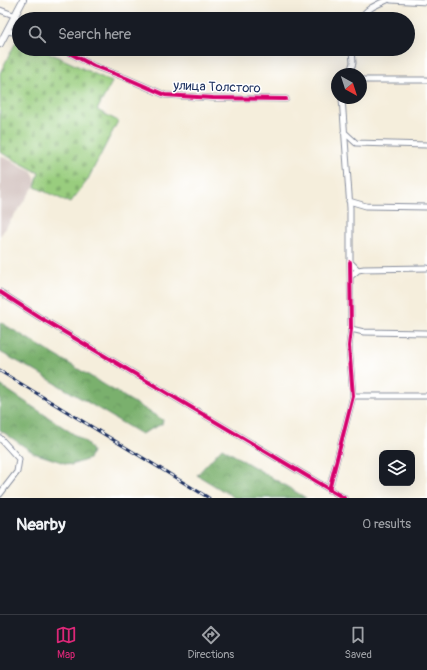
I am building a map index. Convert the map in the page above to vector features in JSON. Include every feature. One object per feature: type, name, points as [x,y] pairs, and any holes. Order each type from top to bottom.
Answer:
[{"type":"street","points":[[18,12],[23,0]]},
{"type":"street","points":[[366,12],[376,2],[387,0]]},
{"type":"street","points":[[391,0],[427,2]]},
{"type":"street","points":[[0,10],[12,14]]},
{"type":"street","points":[[0,44],[12,23]]},
{"type":"street","points":[[7,31],[12,32]]},
{"type":"street","name":"улица Толстого","points":[[75,56],[94,66],[165,95],[213,98],[286,99]]},
{"type":"street","points":[[351,68],[353,63],[352,56]]},
{"type":"street","points":[[367,80],[427,80]]},
{"type":"street","points":[[329,490],[353,396],[349,346],[351,329],[351,276],[349,201],[342,104]]},
{"type":"street","points":[[344,132],[356,143]]},
{"type":"street","points":[[345,150],[356,143],[427,145]]},
{"type":"street","points":[[349,201],[366,206],[427,207]]},
{"type":"street","points":[[350,262],[358,270]]},
{"type":"street","points":[[351,276],[358,270],[364,269],[427,268]]},
{"type":"street","points":[[0,292],[45,321],[344,498]]},
{"type":"street","points":[[351,329],[364,332],[427,333]]},
{"type":"street","points":[[353,396],[427,396]]},
{"type":"street","points":[[0,438],[19,459],[17,472],[0,494]]},
{"type":"shaded area","points":[[0,155],[31,171],[35,178],[35,185],[0,236]]},
{"type":"green space","points":[[12,50],[12,56],[56,56],[112,82],[97,110],[118,121],[87,181],[70,203],[35,187],[39,173],[0,152],[0,73]]},
{"type":"green space","points":[[0,322],[163,420],[162,424],[141,434],[0,352]]},
{"type":"green space","points":[[0,385],[87,443],[92,451],[89,459],[71,465],[34,453],[0,430]]},
{"type":"green space","points":[[222,448],[306,498],[235,498],[197,475]]},
{"type":"railway","points":[[0,371],[209,498]]},
{"type":"cycle path","points":[[75,56],[94,66],[165,95],[213,98],[286,99]]},
{"type":"cycle path","points":[[329,490],[353,396],[349,346],[351,329],[350,262]]},
{"type":"cycle path","points":[[0,292],[39,317],[344,498]]}]
